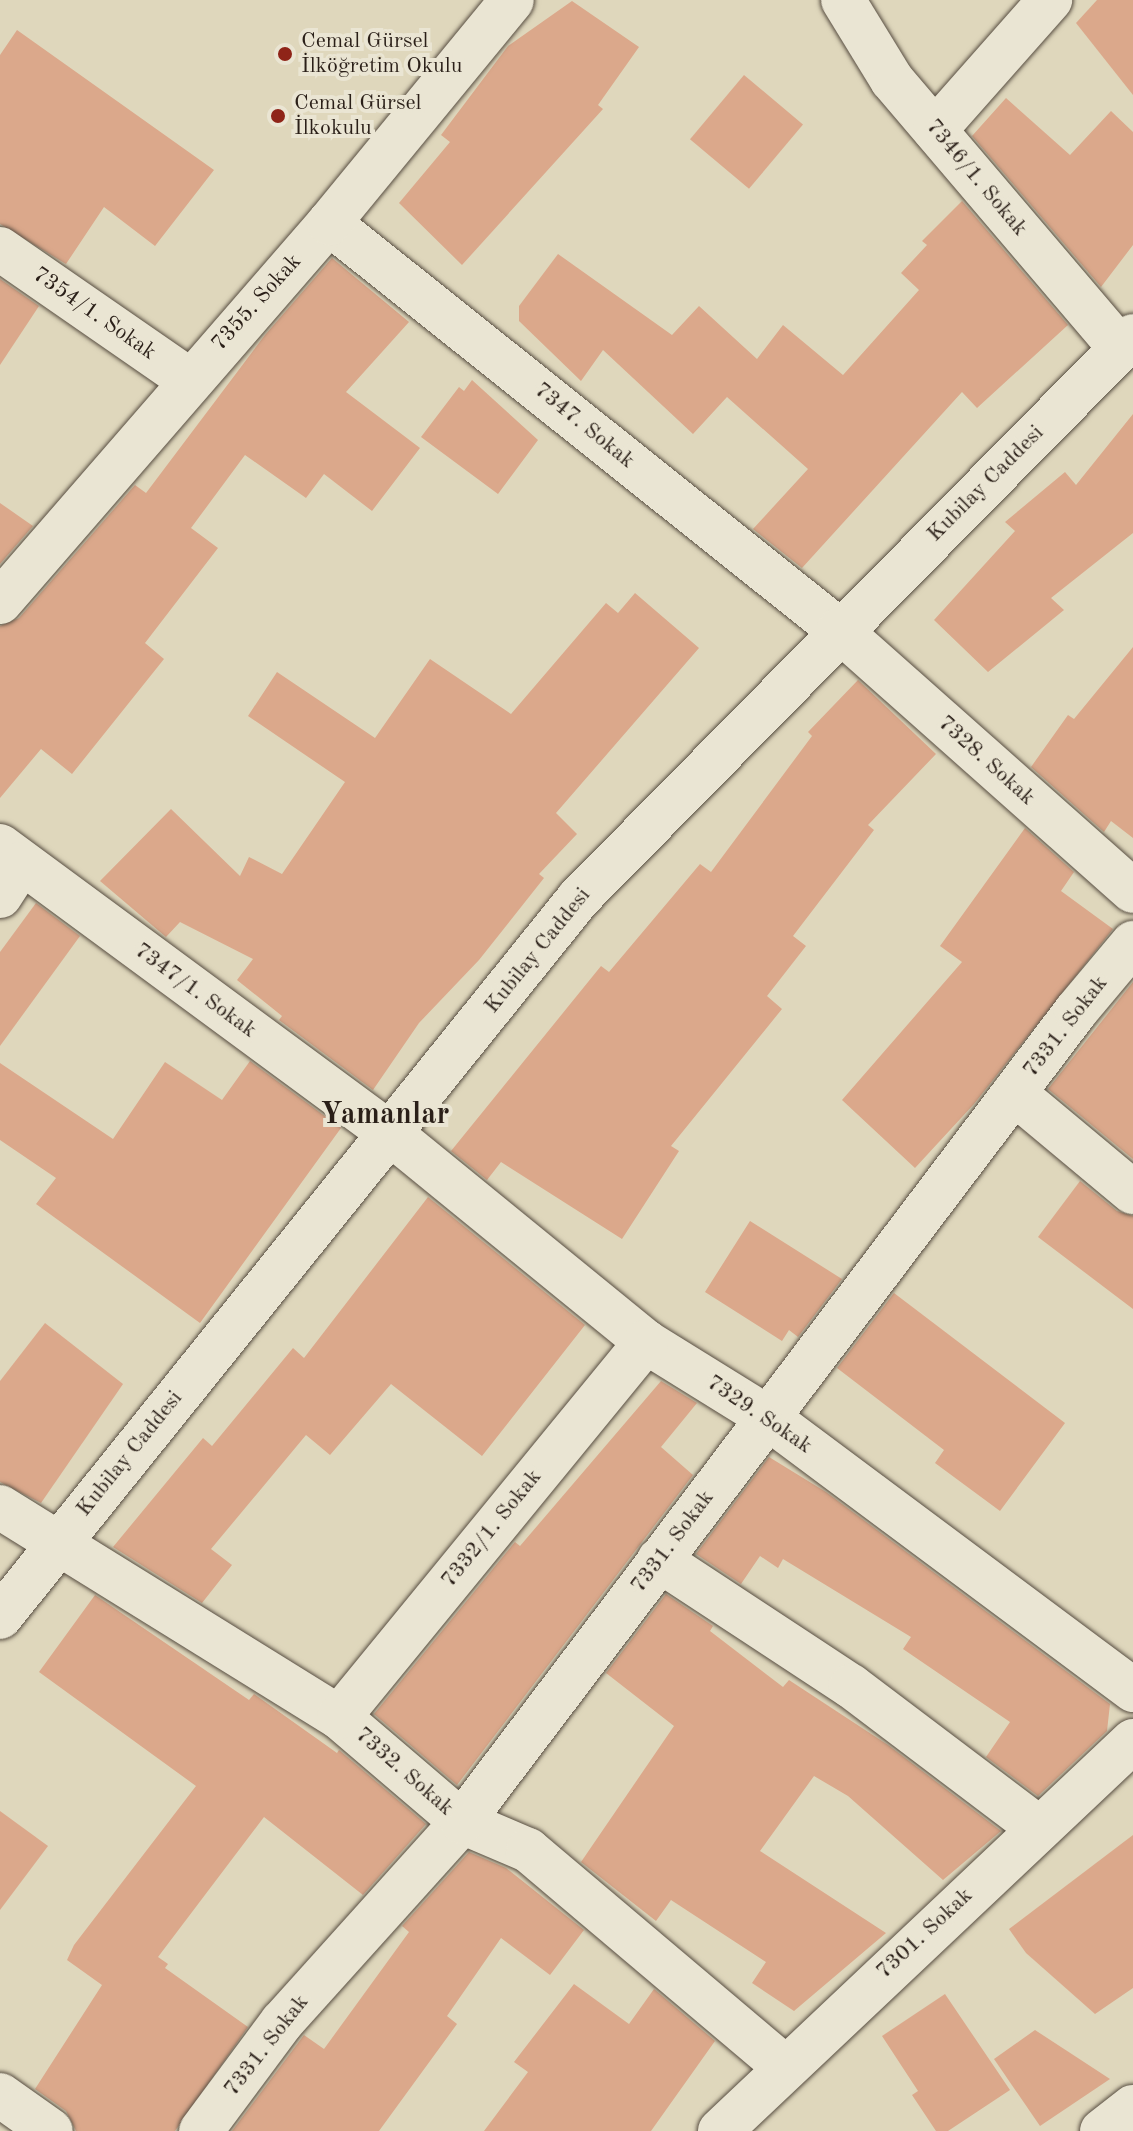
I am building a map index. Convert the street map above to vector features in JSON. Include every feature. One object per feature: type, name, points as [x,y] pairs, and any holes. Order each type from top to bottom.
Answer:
[{"type":"street","name":"7355. Sokak","points":[[0,602],[189,380],[329,223],[512,0]]},
{"type":"street","name":"7346/1. Sokak","points":[[843,0],[892,80],[1127,342]]},
{"type":"street","points":[[935,130],[1050,0]]},
{"type":"street","name":"7347. Sokak","points":[[329,223],[839,630]]},
{"type":"street","name":"7354/1. Sokak","points":[[0,249],[189,380]]},
{"type":"street","name":"Kubilay Caddesi","points":[[0,1617],[579,898],[839,630],[1127,342]]},
{"type":"street","name":"7328. Sokak","points":[[839,630],[1133,891]]},
{"type":"street","name":"7347/1. Sokak","points":[[7,869],[391,1134]]},
{"type":"street","name":"7331. Sokak","points":[[201,2131],[282,2022],[462,1822],[1014,1093],[1133,943]]},
{"type":"street","points":[[1014,1093],[1133,1192]]},
{"type":"street","name":"7329. Sokak","points":[[391,1134],[646,1342],[767,1417],[1133,1690]]},
{"type":"street","name":"7332/1. Sokak","points":[[339,1717],[646,1342]]},
{"type":"street","name":"7332. Sokak","points":[[0,1507],[339,1717],[462,1822],[528,1850],[784,2066]]},
{"type":"street","points":[[659,1560],[851,1686],[1039,1828]]},
{"type":"street","name":"7301. Sokak","points":[[720,2131],[784,2066],[1133,1741]]},
{"type":"street","points":[[0,2095],[51,2131]]},
{"type":"street","points":[[1102,2131],[1133,2107]]},
{"type":"building","points":[[1097,0],[1133,0],[1133,95],[1076,23]]},
{"type":"building","points":[[572,1],[639,47],[598,105],[603,109],[462,265],[399,203],[450,142],[441,135],[508,46]]},
{"type":"building","points":[[17,30],[214,170],[155,246],[104,207],[66,264],[0,224],[0,55]]},
{"type":"building","points":[[744,75],[803,124],[749,189],[690,139]]},
{"type":"building","points":[[1006,98],[1070,155],[1111,111],[1133,132],[1133,245],[1101,287],[972,136]]},
{"type":"building","points":[[962,201],[1068,325],[977,408],[962,392],[802,568],[753,529],[808,469],[727,397],[693,434],[603,350],[581,381],[519,321],[519,306],[558,254],[672,335],[699,306],[757,359],[783,325],[843,375],[919,290],[901,273],[927,245],[922,241]]},
{"type":"building","points":[[332,258],[409,322],[346,392],[420,448],[372,511],[324,474],[306,498],[245,455],[191,528],[218,548],[145,643],[164,659],[72,774],[41,749],[0,798],[0,626],[19,618],[135,485],[146,493],[265,335]]},
{"type":"building","points":[[0,279],[39,306],[0,365]]},
{"type":"building","points":[[472,380],[538,440],[498,494],[421,437],[459,387],[464,391]]},
{"type":"building","points":[[1133,414],[1133,533],[1051,598],[1064,610],[988,672],[934,620],[1015,531],[1005,522],[1065,472],[1076,485]]},
{"type":"building","points":[[0,503],[33,526],[0,564]]},
{"type":"building","points":[[635,593],[699,648],[556,813],[577,834],[539,874],[544,878],[479,960],[419,1023],[373,1090],[279,1020],[282,1016],[237,980],[253,959],[180,922],[166,937],[100,881],[171,809],[240,876],[249,857],[282,874],[345,782],[248,716],[277,672],[375,738],[430,659],[511,714],[606,603],[618,613]]},
{"type":"building","points":[[1133,647],[1133,838],[1111,821],[1104,832],[1031,767],[1068,715],[1074,719]]},
{"type":"building","points":[[858,680],[936,754],[868,825],[874,830],[793,936],[806,946],[767,996],[782,1009],[671,1146],[679,1151],[622,1239],[501,1162],[487,1180],[451,1151],[601,966],[609,972],[700,864],[711,872],[812,736],[808,732]]},
{"type":"building","points":[[1025,828],[1074,872],[1061,891],[1113,929],[974,1104],[915,1168],[842,1100],[962,962],[940,946]]},
{"type":"building","points":[[36,903],[80,936],[0,1046],[0,952]]},
{"type":"building","points":[[1133,982],[1133,1159],[1048,1089]]},
{"type":"building","points":[[250,1061],[341,1128],[200,1323],[36,1204],[56,1178],[0,1140],[0,1063],[113,1139],[165,1062],[222,1100]]},
{"type":"building","points":[[1080,1181],[1117,1211],[1133,1216],[1133,1309],[1038,1237]]},
{"type":"building","points":[[428,1197],[585,1325],[482,1456],[391,1384],[330,1455],[306,1435],[211,1549],[232,1565],[202,1603],[113,1547],[203,1438],[212,1446],[293,1348],[304,1358]]},
{"type":"building","points":[[750,1221],[842,1279],[798,1337],[789,1330],[782,1341],[705,1292]]},
{"type":"building","points":[[894,1293],[1065,1423],[1000,1511],[935,1463],[944,1450],[837,1368]]},
{"type":"building","points":[[45,1323],[123,1384],[41,1503],[0,1482],[0,1381]]},
{"type":"building","points":[[661,1381],[697,1403],[661,1447],[693,1475],[457,1785],[374,1714],[515,1542],[520,1546]]},
{"type":"building","points":[[769,1457],[826,1492],[1110,1704],[1107,1731],[1038,1796],[986,1757],[1010,1722],[903,1649],[911,1637],[783,1559],[778,1568],[760,1556],[741,1584],[696,1554]]},
{"type":"building","points":[[666,1594],[713,1626],[710,1631],[783,1687],[789,1680],[888,1745],[1001,1831],[943,1880],[848,1796],[814,1776],[760,1851],[886,1933],[794,2011],[752,1983],[766,1962],[671,1900],[656,1921],[581,1862],[674,1726],[606,1673]]},
{"type":"building","points":[[95,1595],[249,1700],[254,1694],[337,1753],[339,1750],[426,1824],[363,1895],[264,1817],[158,1957],[168,1964],[165,1968],[248,2027],[175,2131],[76,2131],[66,2111],[35,2089],[102,1985],[67,1960],[74,1945],[196,1786],[39,1672]]},
{"type":"building","points":[[0,1811],[48,1846],[0,1910]]},
{"type":"building","points":[[1133,1835],[1133,1988],[1095,2014],[1026,1953],[1009,1929]]},
{"type":"building","points":[[469,1852],[506,1868],[584,1930],[550,1975],[501,1938],[447,2016],[457,2024],[379,2131],[232,2131],[304,2035],[324,2049],[409,1932],[402,1926]]},
{"type":"building","points":[[574,1984],[629,2024],[654,1989],[715,2041],[651,2131],[484,2131],[528,2072],[514,2062]]},
{"type":"building","points":[[945,1994],[1010,2090],[948,2131],[936,2131],[912,2095],[918,2091],[882,2036]]},
{"type":"building","points":[[1035,2030],[1110,2079],[1040,2126],[994,2059]]},
{"type":"place","name":"Cemal Gürsel İlköğretim Okulu","points":[[285,54]]},
{"type":"place","name":"Cemal Gürsel İlkokulu","points":[[278,116]]},
{"type":"district","name":"Yamanlar","points":[[385,1115]]}]
